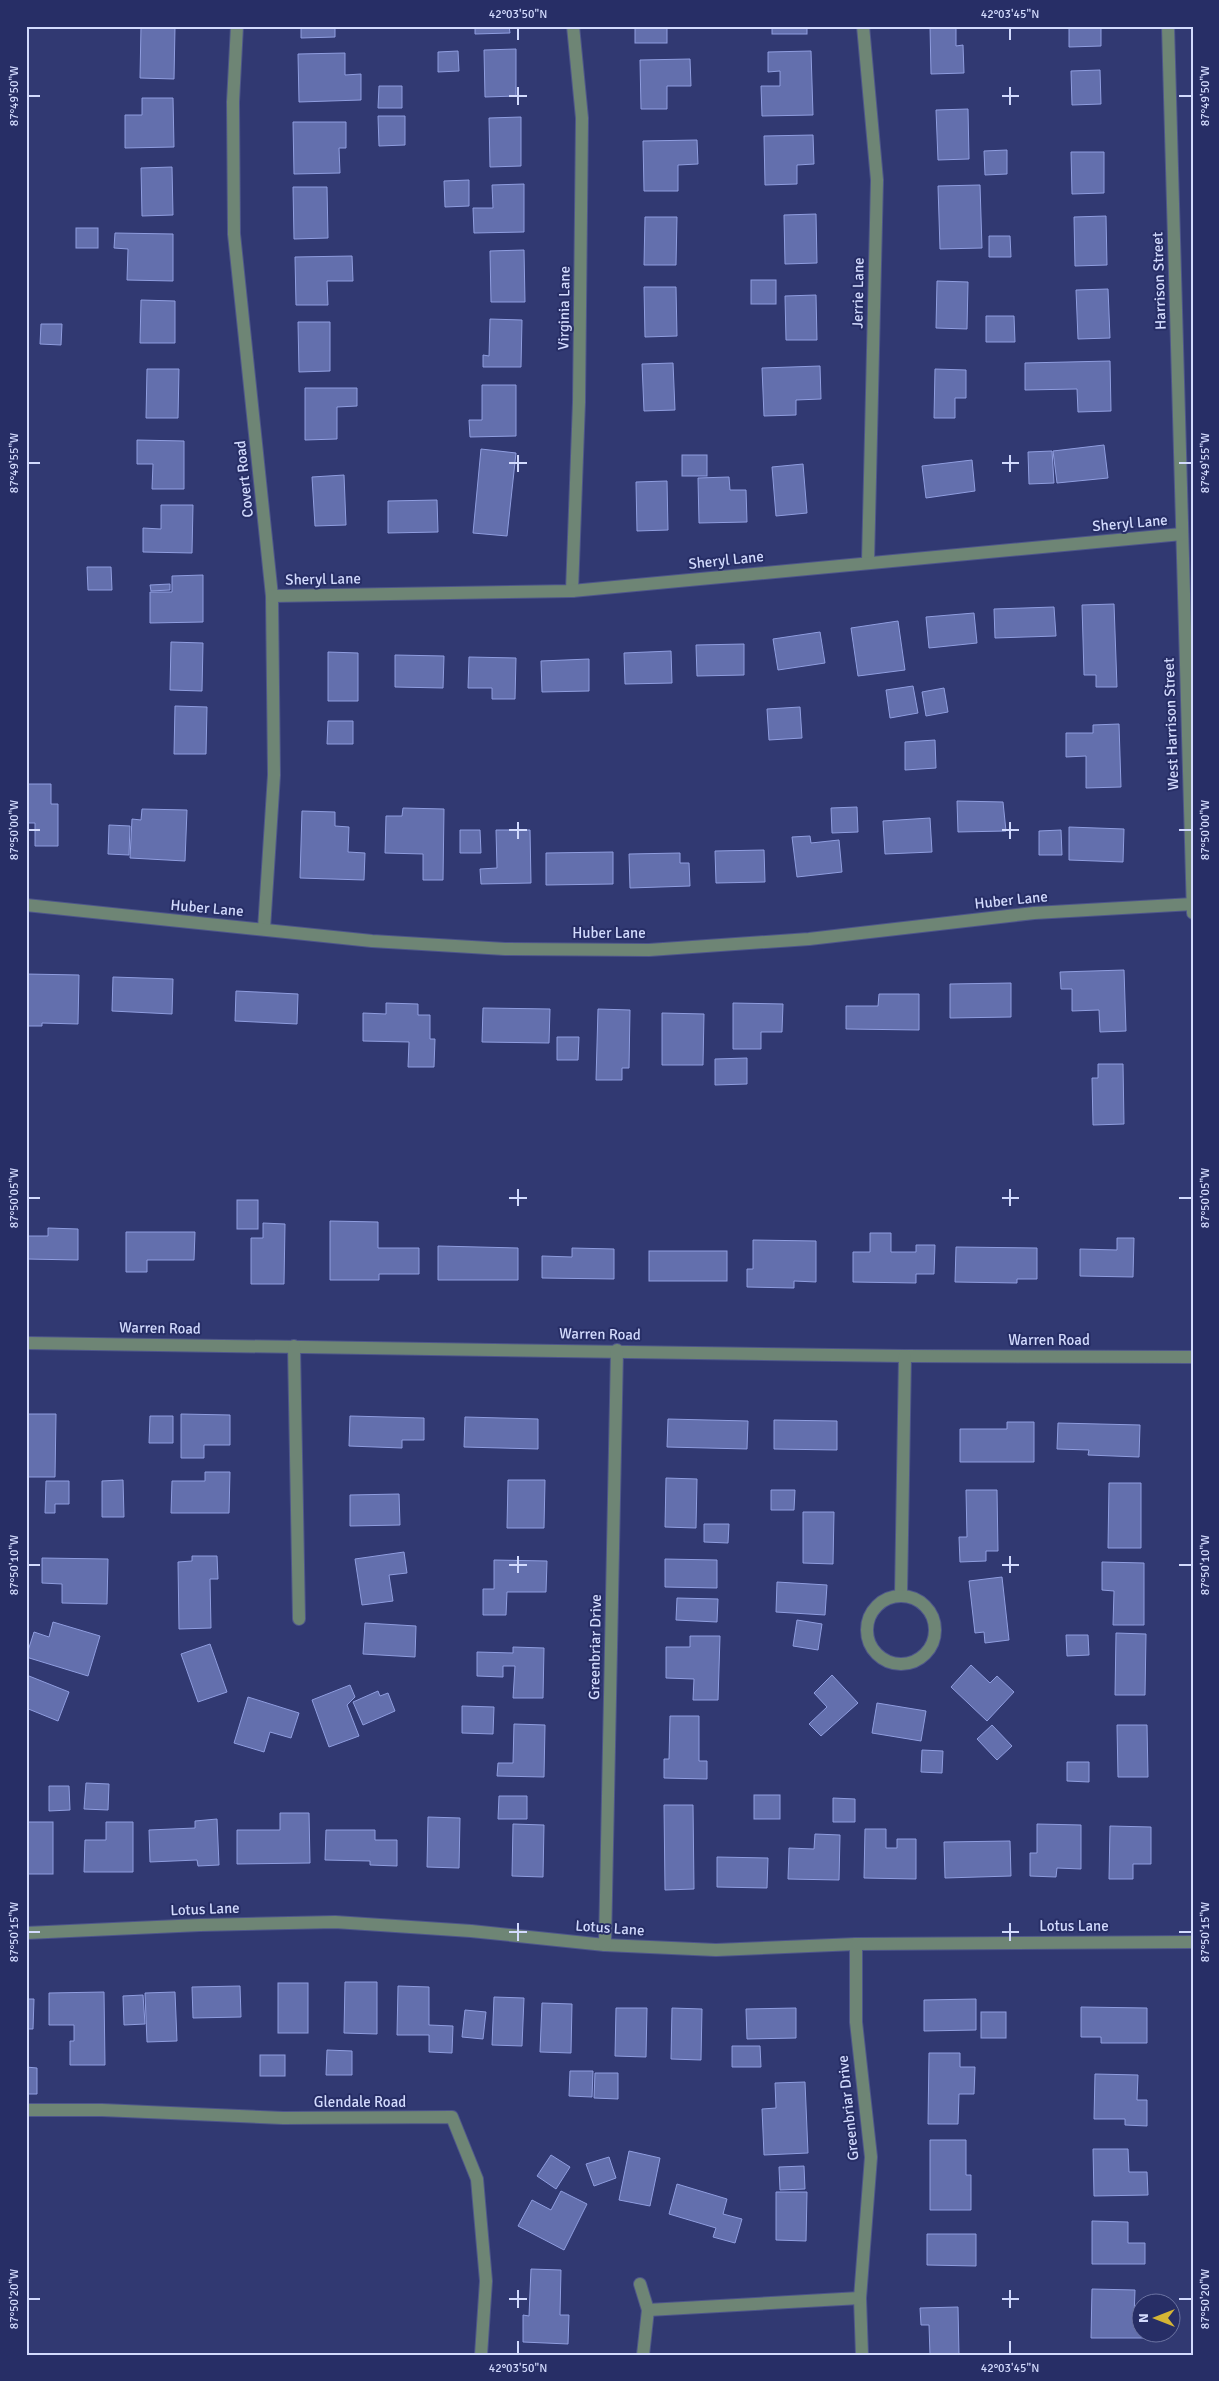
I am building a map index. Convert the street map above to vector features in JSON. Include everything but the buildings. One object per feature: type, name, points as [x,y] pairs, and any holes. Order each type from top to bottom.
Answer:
[{"type":"street","name":"Covert Road","points":[[237,26],[233,102],[234,234],[272,596],[274,774],[264,930]]},
{"type":"street","name":"Virginia Lane","points":[[572,591],[580,402],[582,128],[573,26]]},
{"type":"street","name":"Jerrie Lane","points":[[863,26],[878,180],[868,562]]},
{"type":"street","name":"Harrison Street","points":[[1168,26],[1182,534]]},
{"type":"street","name":"Sheryl Lane","points":[[272,596],[572,591],[1182,534]]},
{"type":"street","name":"West Harrison Street","points":[[1182,534],[1193,913]]},
{"type":"street","name":"Huber Lane","points":[[26,905],[372,941],[495,949],[649,950],[809,939],[1034,913],[1193,904]]},
{"type":"street","name":"Warren Road","points":[[26,1343],[617,1350],[905,1356],[1193,1357]]},
{"type":"street","points":[[294,1346],[299,1619]]},
{"type":"street","name":"Greenbriar Drive","points":[[605,1945],[617,1350]]},
{"type":"street","points":[[901,1595],[905,1356]]},
{"type":"street","points":[[901,1595],[912,1597],[922,1602],[935,1622],[935,1634],[932,1646],[920,1658],[904,1664],[893,1664],[878,1656],[869,1642],[866,1631],[868,1620],[880,1602],[890,1597],[901,1595]]},
{"type":"street","name":"Lotus Lane","points":[[26,1933],[200,1925],[335,1922],[471,1931],[605,1945],[716,1950],[856,1944],[1193,1942]]},
{"type":"street","name":"Greenbriar Drive","points":[[856,1944],[856,2022],[871,2157],[860,2298],[862,2355]]},
{"type":"street","name":"Glendale Road","points":[[26,2110],[102,2110],[283,2118],[452,2117],[477,2179],[486,2281],[481,2355]]},
{"type":"street","points":[[640,2284],[648,2310],[643,2355]]},
{"type":"street","points":[[648,2310],[860,2298]]}]
